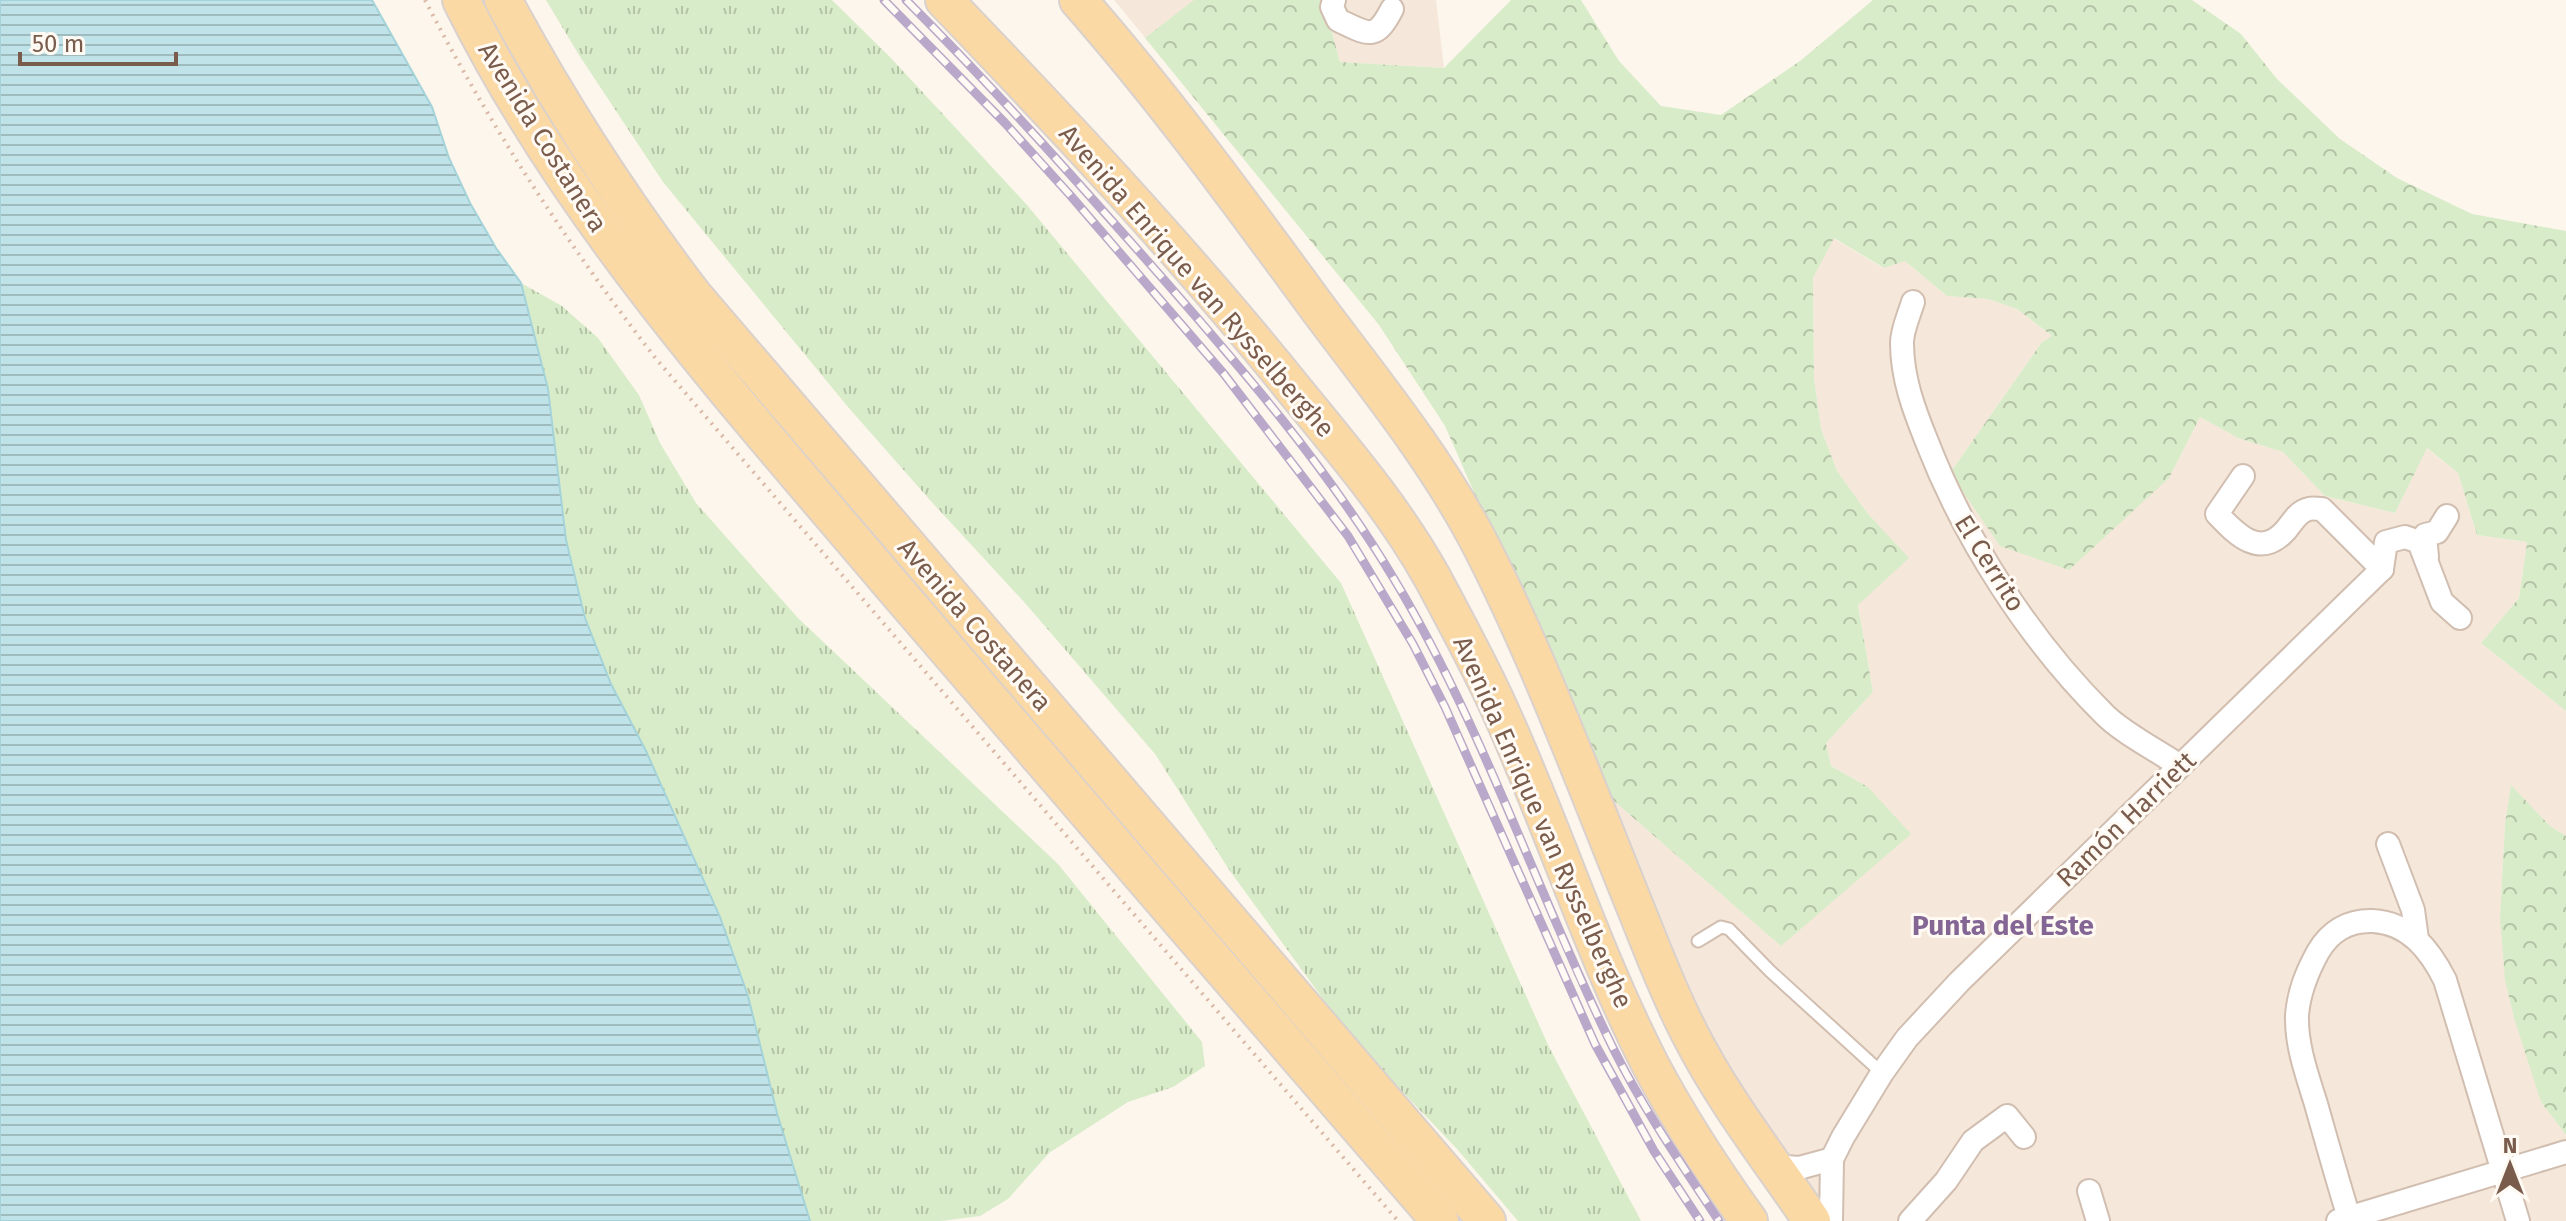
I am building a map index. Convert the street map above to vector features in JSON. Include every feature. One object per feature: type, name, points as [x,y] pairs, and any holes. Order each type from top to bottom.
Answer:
[{"type":"main road","name":"Avenida Costanera","points":[[461,0],[504,80],[565,178],[668,320],[1026,742],[1440,1221]]},
{"type":"main road","name":"Avenida Costanera","points":[[503,0],[584,141],[694,296],[1487,1221]]},
{"type":"main road","name":"Avenida Enrique van Rysselberghe","points":[[944,0],[1189,266],[1363,474],[1401,527],[1429,572],[1494,697],[1650,1064],[1702,1153],[1749,1221]]},
{"type":"main road","name":"Avenida Enrique van Rysselberghe","points":[[1078,0],[1151,86],[1215,169],[1407,425],[1463,513],[1515,618],[1690,1036],[1728,1102],[1812,1221]]},
{"type":"street","points":[[1102,0],[1165,83],[1215,169]]},
{"type":"street","points":[[1334,0],[1332,7],[1338,20],[1368,32],[1378,31],[1392,9]]},
{"type":"street","name":"El Cerrito","points":[[1913,302],[1902,339],[1904,373],[1917,417],[1949,497],[1977,549],[2040,640],[2107,717],[2180,766]]},
{"type":"street","points":[[2243,476],[2217,514],[2245,540],[2255,544],[2268,543],[2285,532],[2307,509],[2322,509],[2382,569]]},
{"type":"street","points":[[2447,516],[2437,532],[2425,535],[2428,562],[2442,602],[2460,618]]},
{"type":"street","name":"Ramón Harriett","points":[[1831,1221],[1832,1159],[1858,1109],[1882,1073],[1907,1038],[1941,1000],[2382,569],[2386,542],[2405,537],[2419,542],[2428,562]]},
{"type":"street","points":[[2388,844],[2413,910],[2417,939]]},
{"type":"street","points":[[2518,1221],[2503,1172],[2445,980],[2438,965],[2417,939],[2405,930],[2382,922],[2344,926],[2328,937],[2307,971],[2297,1015],[2301,1055],[2345,1220],[2503,1172],[2566,1152]]},
{"type":"street","points":[[1910,1221],[1946,1181],[1973,1141],[1984,1132],[2007,1116],[2024,1137]]},
{"type":"street","points":[[1775,1166],[1799,1168],[1832,1159]]},
{"type":"street","points":[[2089,1191],[2098,1221]]},
{"type":"lane","points":[[1698,941],[1721,927],[1729,929],[1770,971],[1882,1073]]},
{"type":"shaded area","points":[[1114,0],[1197,0],[1147,40]]},
{"type":"shaded area","points":[[1323,0],[1436,0],[1444,68],[1340,62]]},
{"type":"shaded area","points":[[1833,238],[1883,268],[1905,261],[1947,296],[1988,299],[2017,309],[2053,337],[2042,342],[1950,473],[2169,478],[2200,417],[2238,438],[2283,452],[2325,496],[2395,513],[2426,448],[2458,473],[2477,535],[2527,542],[2519,598],[2481,643],[2566,711],[2566,836],[2550,826],[2511,786],[2505,824],[2500,917],[2541,1102],[2566,1135],[2566,1221],[1830,1221],[1794,1183],[1698,1016],[1606,794],[1781,946],[1868,787],[1831,766],[1826,743],[1873,692],[1858,605],[1868,514],[1837,471],[1821,429],[1814,378],[1813,278]]},
{"type":"green space","points":[[546,0],[832,0],[889,56],[1027,205],[1341,583],[1549,1047],[1641,1221],[1518,1221],[1457,1149],[1352,1039],[1230,871],[1155,754],[1025,603],[848,407],[663,182]]},
{"type":"green space","points":[[1194,0],[1323,0],[1340,62],[1444,68],[1511,0],[1581,0],[1619,61],[1661,106],[1721,115],[1800,61],[1873,0],[2192,0],[2241,34],[2277,79],[2340,139],[2397,178],[2472,214],[2566,231],[2566,711],[2481,643],[2519,598],[2527,542],[2477,535],[2458,473],[2427,448],[2395,513],[2325,496],[2283,452],[2238,438],[2200,417],[2169,478],[2069,570],[2000,546],[1950,473],[2042,342],[2052,336],[2017,309],[1988,299],[1947,296],[1905,261],[1884,268],[1834,238],[1813,278],[1814,378],[1821,429],[1837,471],[1868,514],[1909,558],[1858,605],[1873,692],[1826,743],[1831,766],[1868,787],[1911,834],[1781,946],[1606,794],[1445,426],[1379,325],[1145,38]]},
{"type":"green space","points":[[521,283],[562,306],[598,338],[639,395],[660,443],[696,503],[798,618],[1058,864],[1202,1042],[1205,1066],[1173,1087],[1128,1102],[1049,1153],[1008,1199],[980,1216],[941,1221],[810,1221],[777,1113],[748,996],[720,917],[646,751],[611,684],[585,618],[566,540],[548,389]]},
{"type":"green space","points":[[2511,785],[2550,826],[2566,836],[2566,1135],[2541,1102],[2505,980],[2500,917],[2505,824]]},
{"type":"water","points":[[0,0],[372,0],[432,107],[449,158],[470,203],[521,283],[548,389],[566,540],[585,618],[611,684],[646,751],[720,917],[748,996],[777,1113],[810,1221],[0,1221]]},
{"type":"railway","points":[[884,0],[1005,123],[1070,195],[1224,374],[1348,536],[1413,644],[1445,707],[1595,1044],[1654,1151],[1700,1221]]},
{"type":"railway","points":[[906,0],[1034,135],[1221,346],[1283,420],[1368,538],[1394,579],[1456,694],[1614,1050],[1651,1116],[1719,1221]]},
{"type":"district","name":"Punta del Este","points":[[2003,925]]}]
